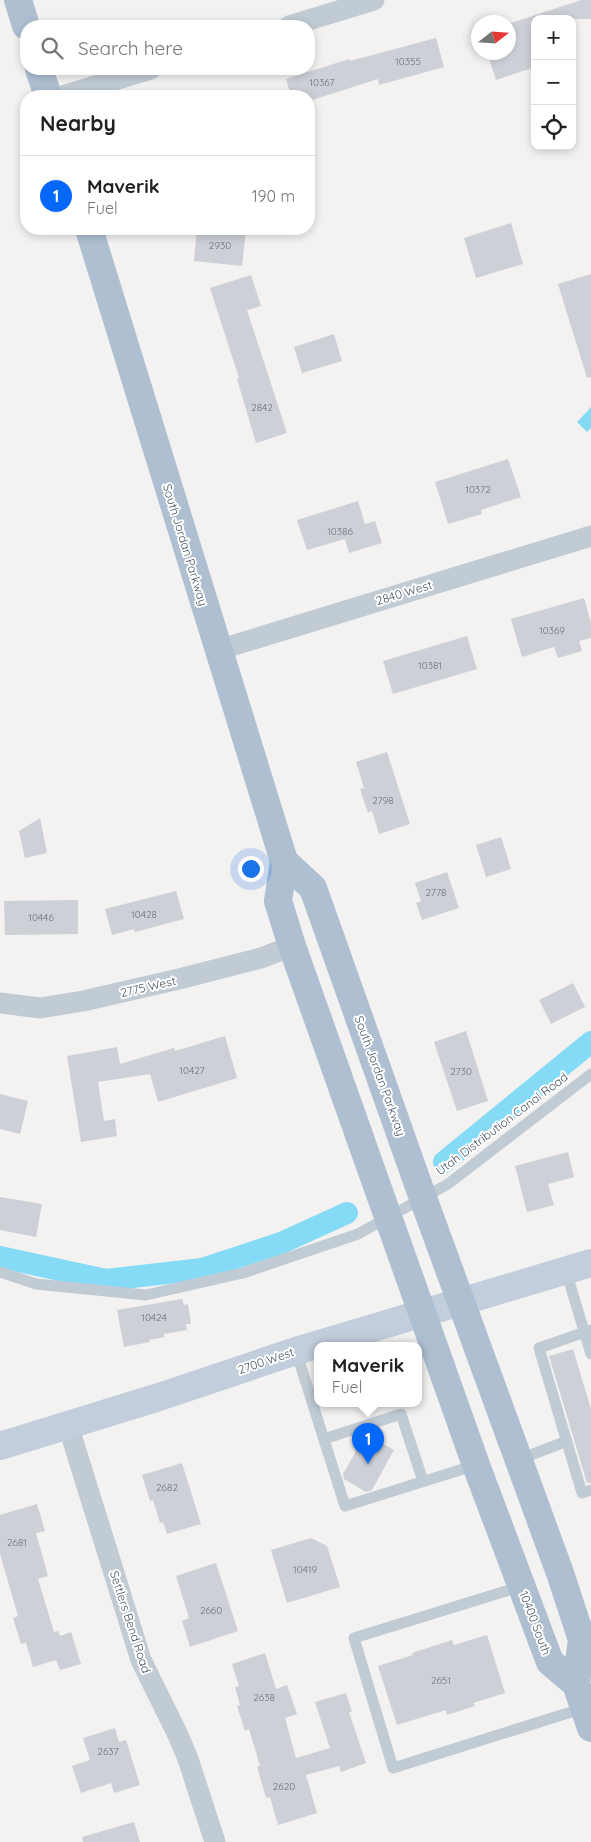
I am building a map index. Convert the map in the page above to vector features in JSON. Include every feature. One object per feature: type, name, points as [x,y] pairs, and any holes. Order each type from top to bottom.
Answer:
[{"type":"main road","points":[[18,0],[24,20]]},
{"type":"main road","points":[[42,75],[46,90]]},
{"type":"main road","name":"South Jordan Parkway","points":[[91,235],[284,861],[278,902],[423,1313]]},
{"type":"main road","name":"South Jordan Parkway","points":[[284,861],[313,888],[462,1302]]},
{"type":"main road","name":"2700 West","points":[[326,1342],[578,1267]]},
{"type":"main road","points":[[462,1302],[560,1573],[582,1640],[584,1707]]},
{"type":"main road","name":"10400 South","points":[[423,1313],[476,1464],[550,1662],[584,1707]]},
{"type":"main road","name":"2700 West","points":[[0,1446],[159,1397],[314,1346]]},
{"type":"street","points":[[309,20],[374,0]]},
{"type":"street","points":[[82,90],[131,75]]},
{"type":"street","name":"2840 West","points":[[218,650],[591,536]]},
{"type":"street","name":"2775 West","points":[[0,1003],[40,1008],[83,1001],[179,980],[261,958],[292,946]]},
{"type":"street","name":"Settlers Bend Road","points":[[68,1425],[141,1660],[188,1759],[215,1842]]},
{"type":"lane","name":"Utah Distribution Canal Road","points":[[0,1272],[36,1284],[146,1295],[242,1273],[358,1234],[448,1184],[591,1074]]},
{"type":"lane","points":[[578,1267],[591,1354]]},
{"type":"lane","points":[[588,1331],[539,1348],[582,1493],[591,1490]]},
{"type":"lane","points":[[296,1351],[345,1506],[476,1464]]},
{"type":"lane","points":[[324,1439],[400,1414],[423,1481]]},
{"type":"lane","points":[[518,1460],[567,1441]]},
{"type":"lane","points":[[522,1586],[354,1638],[393,1768],[584,1707]]},
{"type":"water","points":[[591,407],[591,428],[587,432],[577,422]]},
{"type":"building","points":[[581,0],[591,0],[591,19],[576,19],[576,15],[535,15]]},
{"type":"building","points":[[531,16],[531,68],[496,80],[490,60],[516,60],[516,21]]},
{"type":"building","points":[[436,38],[444,67],[379,85],[378,79],[315,99],[315,90],[289,90],[286,79],[299,75],[315,75],[315,70],[349,59],[350,61]]},
{"type":"building","points":[[511,223],[523,264],[476,278],[464,238]]},
{"type":"building","points":[[196,235],[245,235],[242,266],[194,261]]},
{"type":"building","points":[[591,274],[591,377],[587,378],[558,284]]},
{"type":"building","points":[[251,275],[261,306],[247,310],[287,433],[256,443],[237,379],[239,378],[210,288]]},
{"type":"building","points":[[334,334],[342,361],[302,373],[294,347]]},
{"type":"building","points":[[508,459],[521,497],[481,510],[482,514],[448,524],[435,482]]},
{"type":"building","points":[[358,501],[365,524],[375,521],[382,543],[349,553],[345,539],[307,550],[297,520]]},
{"type":"building","points":[[584,598],[591,623],[591,638],[579,641],[582,651],[558,658],[554,647],[522,657],[511,619]]},
{"type":"building","points":[[467,636],[477,669],[393,694],[383,661]]},
{"type":"building","points":[[387,752],[410,824],[379,834],[372,811],[368,813],[360,789],[364,788],[356,762]]},
{"type":"building","points":[[40,818],[47,853],[25,858],[19,831]]},
{"type":"building","points":[[501,837],[511,869],[486,877],[476,845]]},
{"type":"building","points":[[447,872],[459,908],[422,920],[416,903],[421,901],[415,883]]},
{"type":"building","points":[[176,891],[184,919],[135,932],[134,929],[112,935],[105,909]]},
{"type":"building","points":[[78,900],[78,934],[5,935],[4,901]]},
{"type":"building","points":[[573,983],[585,1007],[551,1024],[539,1000]]},
{"type":"building","points":[[466,1031],[488,1101],[457,1111],[434,1042]]},
{"type":"building","points":[[225,1036],[237,1078],[158,1102],[150,1074],[98,1082],[104,1121],[115,1119],[117,1136],[81,1142],[67,1056],[117,1047],[120,1064],[174,1048],[175,1051]]},
{"type":"building","points":[[0,1094],[28,1101],[20,1134],[0,1129]]},
{"type":"building","points":[[568,1152],[574,1177],[548,1184],[554,1205],[527,1212],[515,1166]]},
{"type":"building","points":[[0,1197],[42,1204],[36,1237],[0,1230]]},
{"type":"building","points":[[182,1299],[184,1305],[188,1304],[191,1324],[186,1324],[187,1330],[164,1334],[164,1337],[149,1340],[150,1342],[124,1347],[117,1310]]},
{"type":"building","points":[[573,1349],[591,1409],[591,1483],[587,1483],[549,1356]]},
{"type":"building","points":[[366,1434],[394,1450],[372,1490],[366,1492],[344,1479],[343,1474]]},
{"type":"building","points":[[182,1463],[201,1524],[167,1534],[163,1522],[160,1523],[153,1500],[150,1501],[142,1475]]},
{"type":"building","points":[[37,1504],[45,1531],[36,1533],[48,1576],[38,1579],[54,1632],[58,1631],[60,1636],[71,1632],[81,1664],[60,1670],[56,1660],[33,1667],[26,1643],[21,1644],[13,1618],[18,1616],[0,1554],[0,1515]]},
{"type":"building","points":[[311,1538],[327,1546],[340,1587],[287,1603],[271,1550]]},
{"type":"building","points":[[216,1563],[238,1631],[190,1647],[182,1621],[189,1618],[176,1576]]},
{"type":"building","points":[[487,1635],[505,1693],[473,1703],[475,1706],[447,1715],[446,1710],[397,1725],[378,1666],[452,1640],[454,1645]]},
{"type":"building","points":[[265,1653],[276,1689],[287,1685],[297,1714],[285,1718],[296,1758],[330,1748],[315,1702],[346,1693],[352,1712],[349,1712],[366,1763],[341,1772],[339,1766],[306,1775],[317,1813],[278,1825],[270,1797],[266,1798],[257,1767],[260,1766],[249,1729],[245,1731],[237,1706],[240,1705],[235,1687],[239,1686],[232,1664]]},
{"type":"building","points":[[115,1728],[119,1742],[126,1740],[140,1785],[114,1793],[111,1783],[81,1793],[72,1766],[90,1760],[83,1738]]},
{"type":"building","points":[[134,1822],[140,1842],[83,1842],[82,1837]]},
{"type":"waterway","points":[[444,1162],[591,1042]]},
{"type":"waterway","points":[[0,1257],[106,1280],[202,1269],[281,1243],[347,1213]]},
{"type":"place","name":"Maverik","points":[[368,1464]]}]
